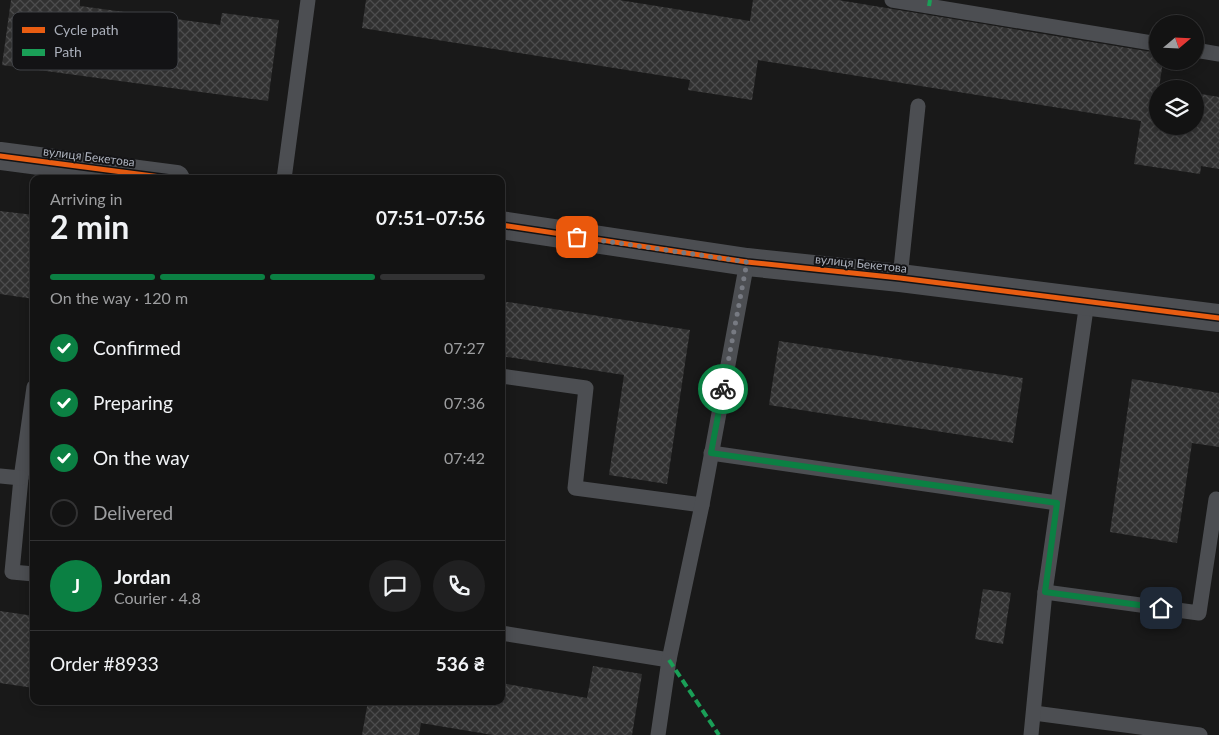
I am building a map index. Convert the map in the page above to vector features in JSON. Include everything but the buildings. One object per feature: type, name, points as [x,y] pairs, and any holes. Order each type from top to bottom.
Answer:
[{"type":"street","name":"вулиця Бекетова","points":[[0,156],[145,175]]},
{"type":"street","name":"вулиця Бекетова","points":[[505,227],[747,262],[900,278],[1219,318]]},
{"type":"lane","points":[[285,175],[308,0]]},
{"type":"lane","points":[[892,0],[929,11],[1149,43]]},
{"type":"lane","points":[[1204,52],[1219,54]]},
{"type":"lane","points":[[900,278],[918,106]]},
{"type":"lane","points":[[658,735],[669,660],[702,505],[747,262]]},
{"type":"lane","points":[[1031,735],[1045,592],[1087,302]]},
{"type":"lane","points":[[505,377],[586,388],[575,488],[702,505]]},
{"type":"lane","points":[[30,415],[21,478],[12,572],[30,574]]},
{"type":"lane","points":[[711,453],[1057,503]]},
{"type":"lane","points":[[0,476],[21,478]]},
{"type":"lane","points":[[1045,592],[1199,613],[1216,499],[1219,500]]},
{"type":"lane","points":[[505,634],[669,660]]},
{"type":"lane","points":[[1034,713],[1200,735]]},
{"type":"marked path","points":[[929,6],[930,0]]},
{"type":"marked path","points":[[669,660],[719,735]]},
{"type":"cycle path","points":[[0,156],[145,175]]},
{"type":"cycle path","points":[[505,226],[747,262],[900,278],[1219,318]]},
{"type":"way so far","points":[[577,237],[747,262],[723,389]]},
{"type":"route","points":[[723,389],[711,453],[1057,503],[1045,592],[1161,608]]}]
